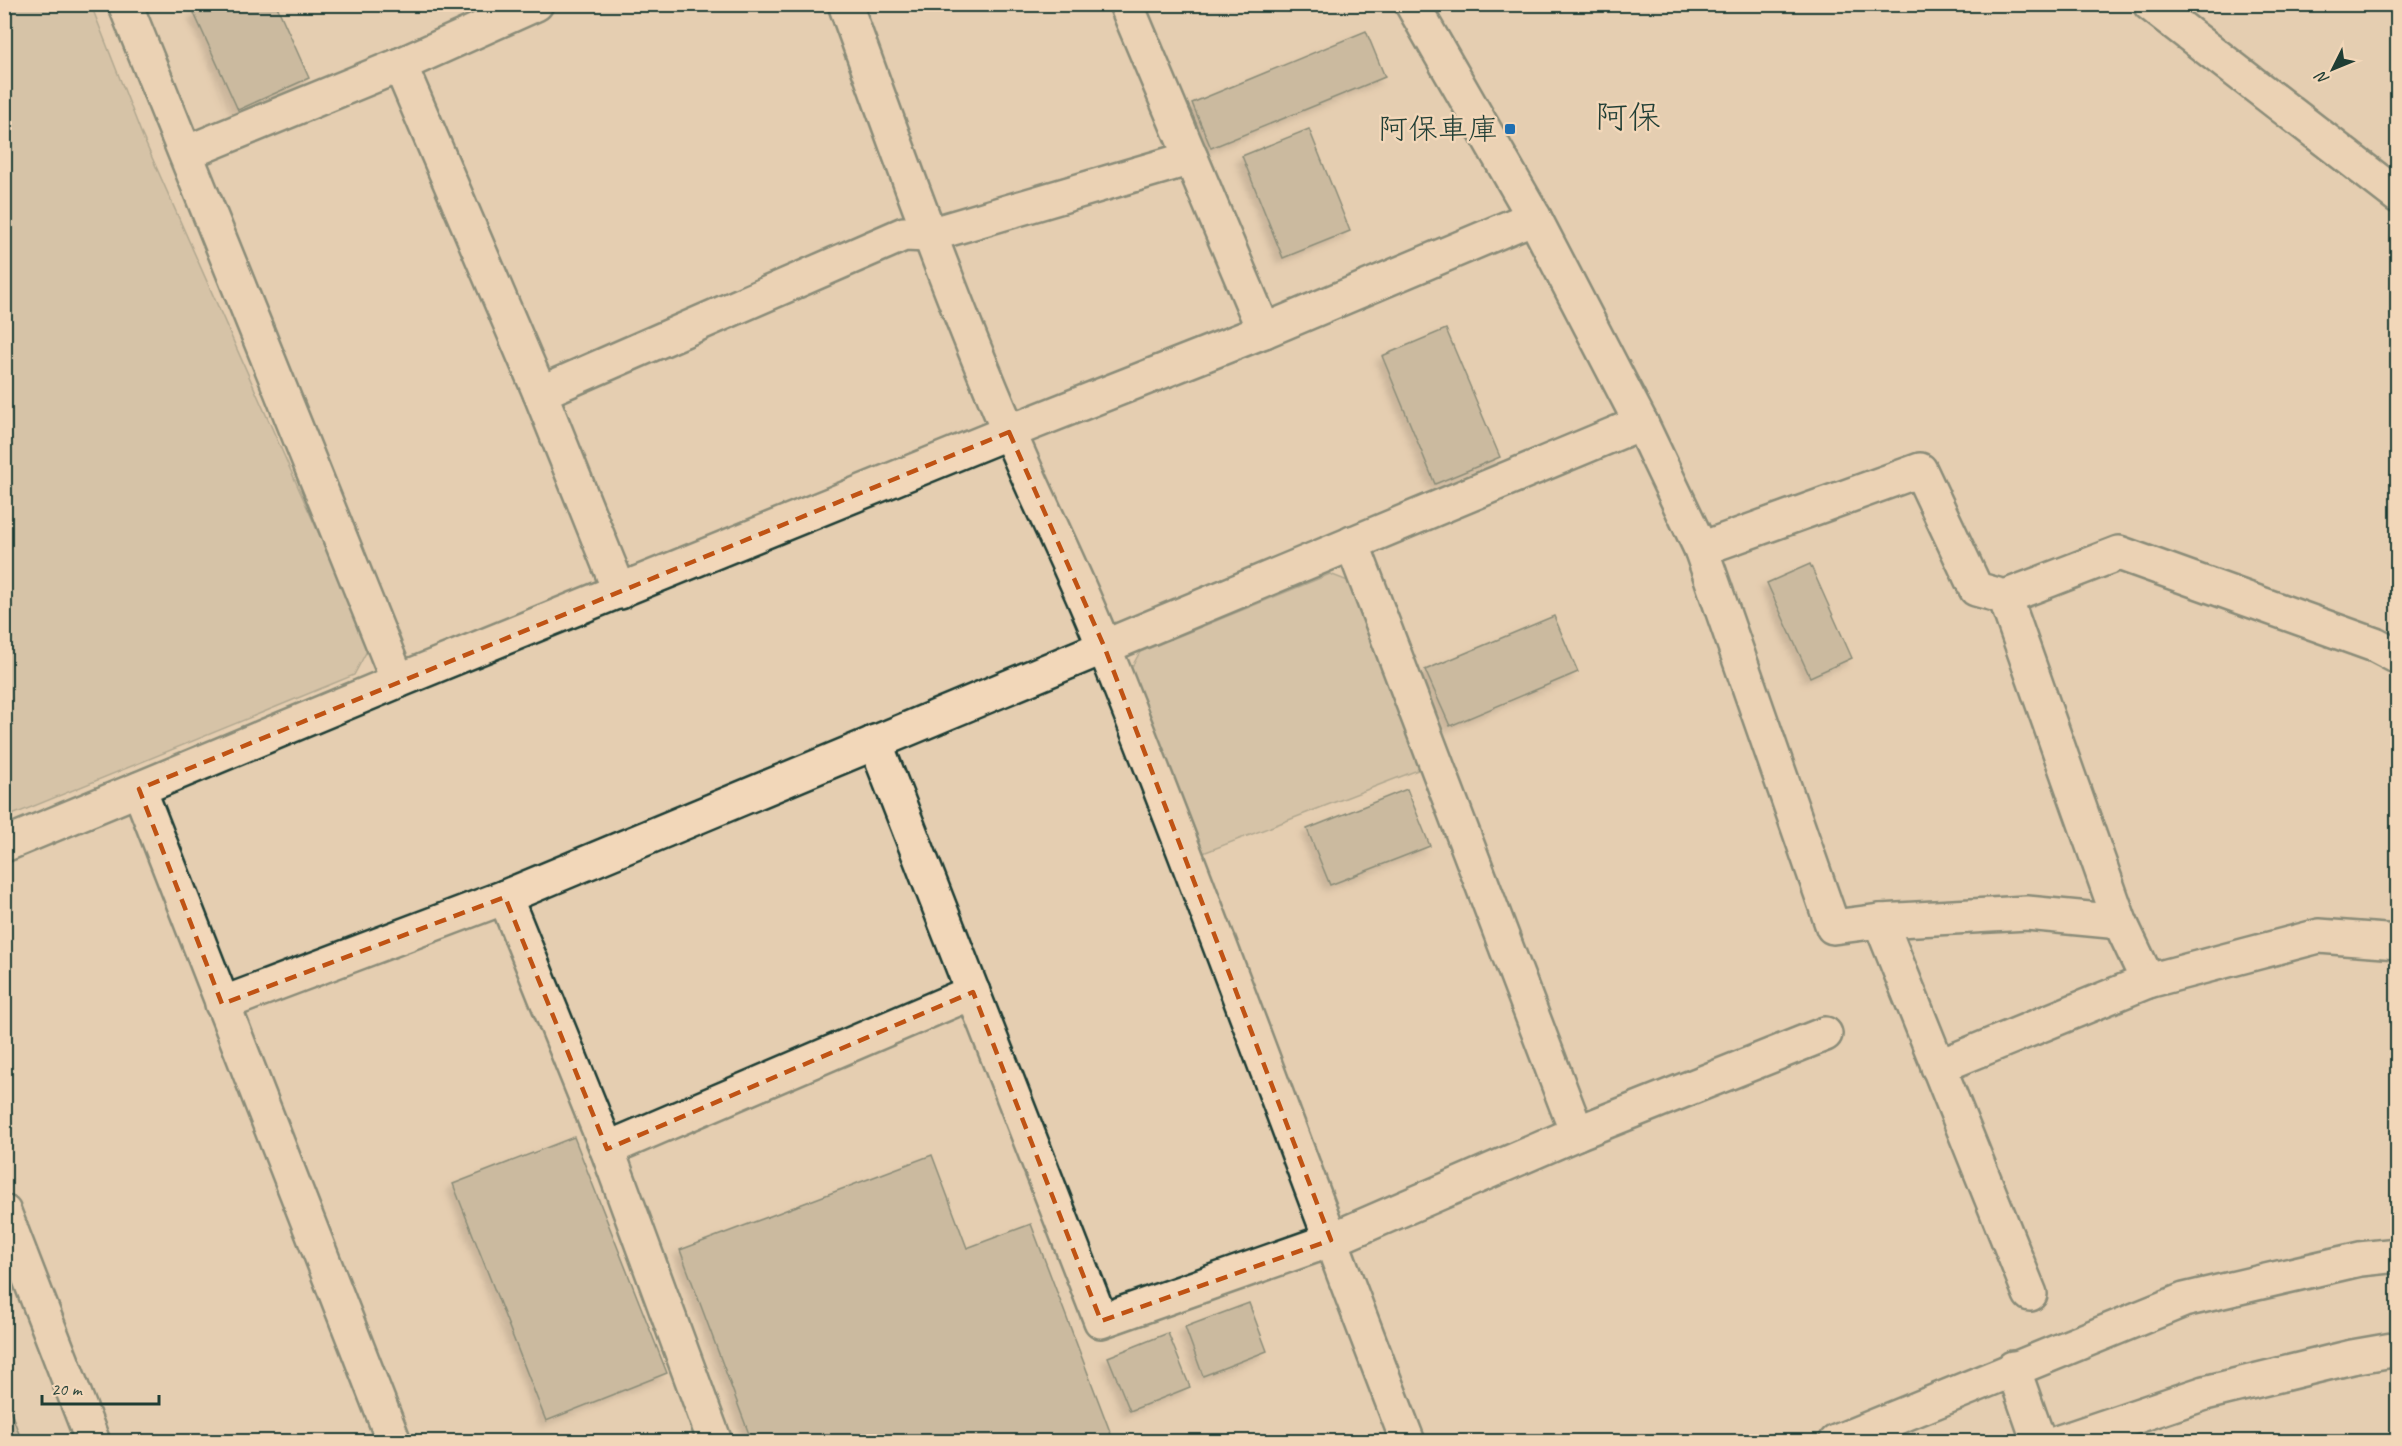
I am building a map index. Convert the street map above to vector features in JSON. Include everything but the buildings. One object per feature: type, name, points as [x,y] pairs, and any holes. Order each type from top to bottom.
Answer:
[{"type":"street","points":[[125,4],[398,681]]},
{"type":"street","points":[[186,153],[400,65],[536,4]]},
{"type":"street","points":[[845,4],[928,235],[1009,432],[1104,646],[1221,944],[1408,1442]]},
{"type":"street","points":[[1126,4],[1264,331]]},
{"type":"street","points":[[1412,4],[1534,216],[1641,423],[1701,549],[1833,927],[1880,921],[2027,914],[2120,922]]},
{"type":"street","points":[[2150,4],[2397,196]]},
{"type":"street","points":[[400,65],[540,393],[620,592]]},
{"type":"street","points":[[540,393],[904,234],[928,235],[1191,158]]},
{"type":"street","points":[[4,845],[398,681],[1009,432],[1264,331],[1534,216]]},
{"type":"street","points":[[222,1004],[506,897],[1641,423]]},
{"type":"street","points":[[1701,549],[1920,470],[1976,589],[2004,597],[2119,553],[2375,645],[2397,657]]},
{"type":"street","points":[[1352,543],[1577,1132]]},
{"type":"street","points":[[2004,597],[2120,922],[2148,981]]},
{"type":"street","points":[[875,742],[1101,1321],[1331,1240],[1577,1132],[1825,1034]]},
{"type":"street","points":[[139,789],[393,1442]]},
{"type":"street","points":[[506,897],[608,1149],[716,1442]]},
{"type":"street","points":[[1880,921],[2030,1294]]},
{"type":"street","points":[[1938,1067],[2148,981],[2319,936],[2397,942]]},
{"type":"street","points":[[608,1149],[973,992]]},
{"type":"street","points":[[4,1212],[93,1442]]},
{"type":"street","points":[[1836,1442],[2184,1300],[2360,1258],[2397,1255]]},
{"type":"street","points":[[2060,1442],[2205,1393],[2352,1357],[2397,1349]]},
{"type":"street","points":[[2013,1368],[2039,1442]]},
{"type":"highlighted area","points":[[1009,432],[1104,646],[1331,1240],[1101,1321],[973,992],[607,1149],[505,897],[222,1004],[139,789]]},
{"type":"shaded area","points":[[5,5],[91,5],[142,135],[369,647],[354,675],[5,818]]},
{"type":"shaded area","points":[[1330,574],[1353,583],[1423,768],[1198,855],[1129,672],[1140,652]]},
{"type":"place","name":"阿保車庫","points":[[1510,129]]},
{"type":"district","name":"阿保","points":[[1628,117]]}]
